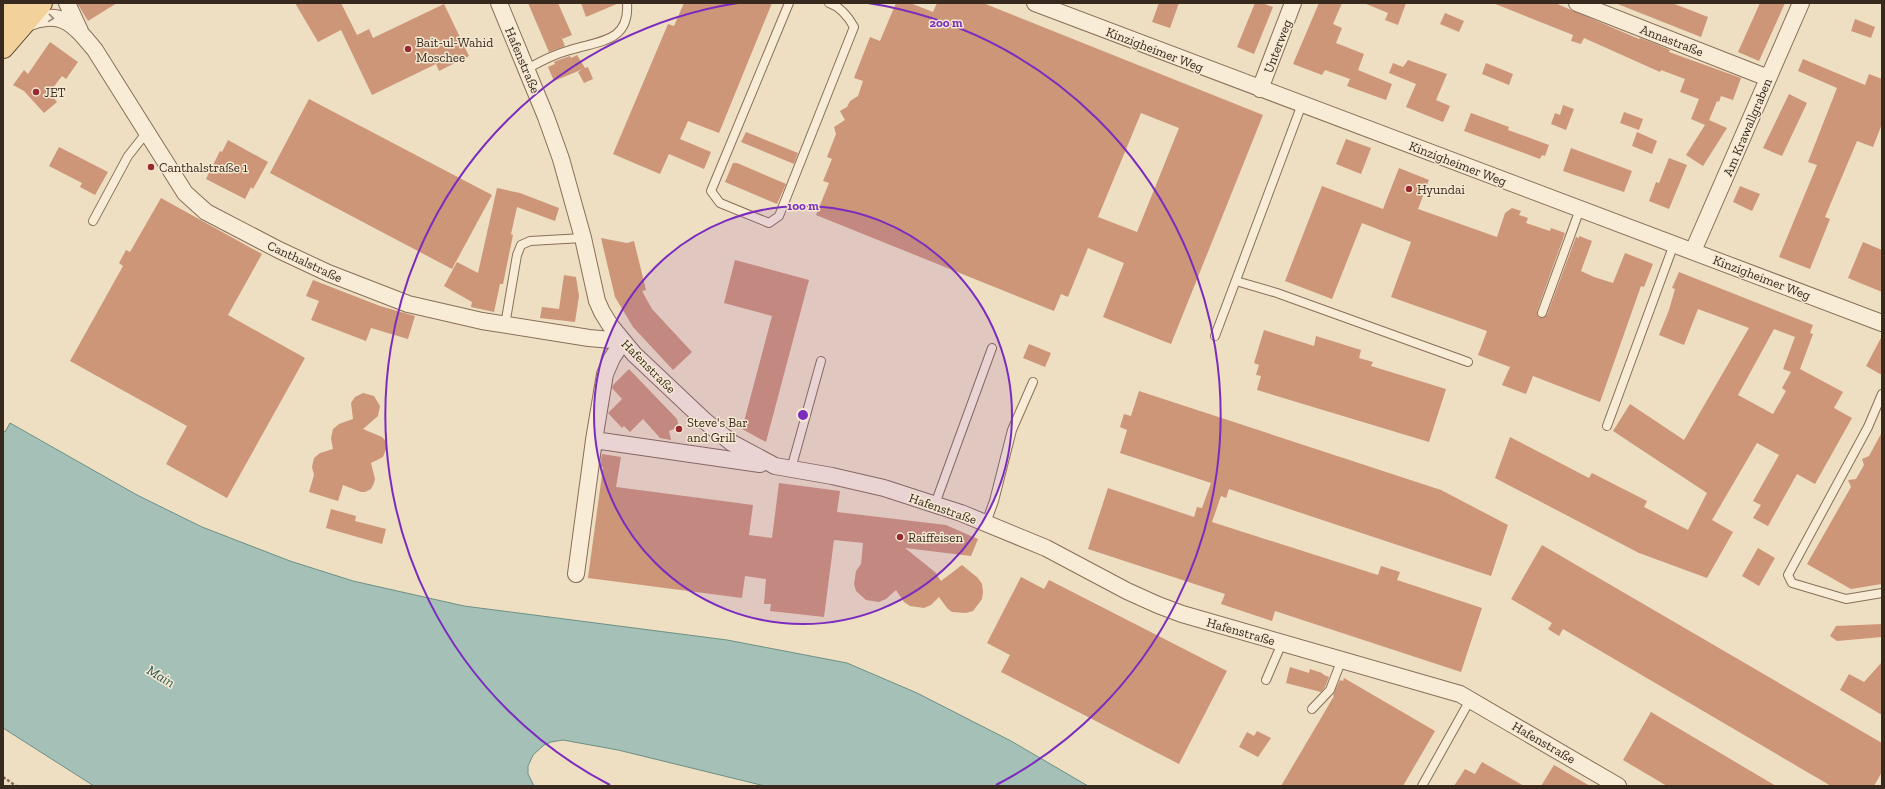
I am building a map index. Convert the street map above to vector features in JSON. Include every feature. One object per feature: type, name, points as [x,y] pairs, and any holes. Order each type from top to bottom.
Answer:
[{"type":"main road","points":[[3,47],[20,3]]},
{"type":"main road","points":[[11,25],[41,3]]},
{"type":"street","name":"Canthalstraße","points":[[67,3],[80,32]]},
{"type":"street","name":"Hafenstraße","points":[[499,3],[527,68],[561,159],[583,238],[597,301],[610,325],[634,354],[717,431],[748,453],[775,466],[884,488],[935,504],[1046,548],[1158,605],[1182,614],[1460,694],[1618,786]]},
{"type":"street","name":"Kinzigheimer Weg","points":[[1035,3],[1882,323]]},
{"type":"street","name":"Unterweg","points":[[1260,89],[1293,3]]},
{"type":"street","name":"Annastraße","points":[[1577,3],[1768,78]]},
{"type":"street","name":"Am Krawallgraben","points":[[1693,251],[1801,3]]},
{"type":"street","name":"Canthalstraße","points":[[11,25],[36,19],[54,17],[62,19],[80,32],[95,50],[185,192],[206,212],[300,260],[384,296],[435,312],[589,338],[623,341]]},
{"type":"street","points":[[576,574],[594,440],[605,374],[612,358],[623,341]]},
{"type":"street","points":[[594,440],[775,466]]},
{"type":"lane","points":[[527,68],[570,50],[593,45],[613,37],[624,24],[627,3]]},
{"type":"lane","points":[[789,3],[711,191],[720,203],[769,223],[779,216],[854,27],[848,15],[834,4],[829,3]]},
{"type":"lane","points":[[1215,336],[1302,104]]},
{"type":"lane","points":[[93,221],[128,156],[147,132]]},
{"type":"lane","points":[[1542,313],[1580,209]]},
{"type":"lane","points":[[505,325],[517,255],[521,245],[530,241],[583,238]]},
{"type":"lane","points":[[1607,426],[1674,244]]},
{"type":"lane","points":[[1236,281],[1277,293],[1468,362]]},
{"type":"lane","points":[[935,504],[992,348]]},
{"type":"lane","points":[[791,469],[821,361]]},
{"type":"lane","points":[[986,523],[994,501],[1012,430],[1033,382]]},
{"type":"lane","points":[[1882,394],[1868,427],[1788,575],[1792,582],[1846,599],[1882,593]]},
{"type":"lane","points":[[1266,680],[1282,642]]},
{"type":"lane","points":[[1312,709],[1330,690],[1342,659]]},
{"type":"lane","points":[[1422,786],[1470,700]]},
{"type":"path","points":[[3,777],[16,786]]},
{"type":"water","name":"Main","points":[[10,423],[137,495],[202,527],[290,561],[353,581],[464,606],[727,640],[847,663],[917,693],[1011,741],[1088,786],[765,786],[618,750],[563,740],[544,745],[533,755],[528,766],[528,774],[534,786],[94,786],[3,728],[3,431],[5,432]]},
{"type":"building","points":[[77,3],[117,3],[88,21]]},
{"type":"building","name":"Bait-ul-Wahid Moschee","points":[[295,3],[341,3],[357,35],[369,29],[373,38],[444,4],[469,56],[439,71],[436,64],[372,95],[341,30],[318,42]]},
{"type":"building","points":[[528,3],[558,3],[572,35],[562,39],[565,46],[549,52]]},
{"type":"building","points":[[581,3],[619,3],[586,17]]},
{"type":"building","points":[[684,3],[772,3],[719,133],[688,121],[680,139],[711,152],[704,169],[669,154],[660,174],[613,154],[668,24],[674,26]]},
{"type":"building","points":[[896,3],[910,3],[933,12],[937,3],[983,3],[1263,115],[1171,344],[1103,317],[1124,263],[1088,248],[1068,297],[1061,294],[1054,311],[816,215],[829,183],[823,181],[832,159],[827,157],[836,134],[834,127],[845,120],[840,111],[847,107],[850,101],[858,96],[863,81],[854,78],[870,37],[880,41]],"holes":[[[1141,113],[1179,128],[1137,232],[1098,217]]]},
{"type":"building","points":[[1159,3],[1179,3],[1170,28],[1152,22]]},
{"type":"building","points":[[1255,3],[1262,3],[1273,7],[1254,54],[1237,47]]},
{"type":"building","points":[[1319,3],[1342,3],[1333,24],[1342,28],[1336,43],[1364,54],[1358,70],[1392,84],[1386,100],[1347,86],[1350,79],[1325,70],[1322,75],[1293,64]]},
{"type":"building","points":[[1364,3],[1406,3],[1398,25],[1385,20],[1388,13]]},
{"type":"building","points":[[1493,3],[1555,3],[1639,39],[1640,38],[1670,50],[1669,52],[1741,78],[1733,100],[1721,96],[1719,102],[1717,101],[1709,120],[1727,128],[1703,166],[1686,155],[1705,125],[1691,119],[1699,99],[1680,92],[1685,79],[1661,70],[1660,72],[1584,38],[1581,44],[1571,41],[1573,35]]},
{"type":"building","points":[[1615,3],[1672,3],[1708,17],[1701,37]]},
{"type":"building","points":[[1760,3],[1785,3],[1759,61],[1738,52]]},
{"type":"building","points":[[1445,13],[1464,21],[1459,32],[1440,24]]},
{"type":"building","points":[[1855,19],[1875,27],[1871,38],[1851,31]]},
{"type":"building","points":[[50,42],[78,62],[66,79],[62,76],[49,93],[57,102],[44,113],[24,91],[13,85],[24,70],[28,74]]},
{"type":"building","points":[[577,55],[585,68],[588,67],[593,79],[584,83],[578,72],[583,69],[554,81],[548,67],[555,64],[554,62],[556,61],[570,56],[571,58]]},
{"type":"building","points":[[1803,59],[1865,85],[1869,74],[1882,79],[1882,124],[1873,147],[1857,141],[1825,217],[1830,219],[1810,269],[1779,257],[1817,165],[1808,162],[1837,88],[1798,71]]},
{"type":"building","points":[[1408,60],[1447,74],[1436,100],[1450,106],[1443,122],[1406,107],[1416,84],[1389,73],[1393,63],[1403,67]]},
{"type":"building","points":[[1486,63],[1513,74],[1509,85],[1482,74]]},
{"type":"building","points":[[1789,94],[1807,103],[1782,156],[1763,148]]},
{"type":"building","points":[[309,99],[492,195],[452,269],[270,173]]},
{"type":"building","points":[[1563,105],[1574,109],[1566,130],[1551,124],[1555,113],[1560,115]]},
{"type":"building","points":[[1624,112],[1643,119],[1639,130],[1620,123]]},
{"type":"building","points":[[1471,113],[1509,127],[1508,130],[1549,145],[1545,156],[1542,155],[1540,159],[1464,131]]},
{"type":"building","points":[[746,132],[798,153],[794,164],[741,142]]},
{"type":"building","points":[[1637,132],[1657,141],[1652,154],[1632,146]]},
{"type":"building","points":[[1346,139],[1371,148],[1361,174],[1336,164]]},
{"type":"building","points":[[228,140],[268,162],[253,189],[251,187],[245,199],[206,179],[220,151],[222,152]]},
{"type":"building","points":[[59,147],[108,172],[95,195],[80,187],[82,183],[49,166]]},
{"type":"building","points":[[1571,148],[1632,171],[1624,192],[1563,171]]},
{"type":"building","points":[[1669,158],[1687,165],[1669,209],[1649,201],[1656,182],[1659,183]]},
{"type":"building","points":[[733,163],[737,163],[786,184],[777,204],[725,182]]},
{"type":"building","points":[[1399,168],[1429,180],[1418,209],[1497,237],[1505,213],[1512,208],[1521,211],[1519,215],[1528,218],[1526,223],[1550,231],[1551,228],[1565,233],[1537,311],[1540,318],[1547,315],[1576,237],[1579,238],[1579,236],[1592,241],[1581,271],[1594,277],[1613,283],[1625,253],[1653,264],[1644,287],[1641,286],[1600,402],[1533,376],[1526,394],[1502,385],[1510,367],[1478,355],[1487,331],[1391,297],[1411,242],[1362,223],[1332,299],[1285,281],[1322,186],[1383,209]]},
{"type":"building","points":[[1740,186],[1760,194],[1752,211],[1733,202]]},
{"type":"building","points":[[497,188],[520,193],[559,208],[555,221],[517,207],[503,284],[500,284],[494,312],[471,307],[472,302],[444,286],[457,262],[478,273]]},
{"type":"building","points":[[161,198],[262,254],[228,315],[305,358],[227,498],[166,464],[187,426],[70,361],[123,266],[119,263],[126,250],[130,252]]},
{"type":"building","points":[[601,238],[627,243],[634,241],[646,290],[642,291],[652,309],[692,352],[673,370],[633,327],[615,297]]},
{"type":"building","points":[[1863,242],[1882,250],[1882,292],[1848,278]]},
{"type":"building","points":[[735,260],[809,280],[766,442],[742,429],[772,316],[724,303]]},
{"type":"building","points":[[1679,272],[1813,325],[1810,333],[1813,334],[1800,369],[1843,392],[1834,408],[1852,418],[1815,484],[1797,474],[1768,526],[1753,518],[1761,505],[1753,501],[1779,455],[1757,443],[1712,520],[1733,532],[1707,578],[1639,553],[1495,478],[1510,437],[1589,478],[1592,473],[1647,501],[1644,507],[1688,530],[1707,493],[1613,431],[1630,404],[1684,440],[1749,328],[1698,309],[1684,345],[1659,335],[1669,310],[1675,289],[1672,288]],"holes":[[[1774,329],[1795,337],[1783,369],[1791,372],[1782,388],[1786,391],[1773,414],[1738,395]]]},
{"type":"building","points":[[564,275],[576,277],[579,296],[575,322],[540,318],[542,307],[559,309]]},
{"type":"building","points":[[313,280],[380,306],[415,316],[408,339],[371,328],[366,341],[311,320],[319,301],[306,296]]},
{"type":"building","points":[[1264,330],[1314,346],[1316,336],[1361,350],[1359,358],[1373,362],[1371,366],[1446,389],[1429,442],[1257,390],[1261,376],[1256,375],[1259,365],[1254,363]]},
{"type":"building","points":[[1882,336],[1882,375],[1866,366]]},
{"type":"building","points":[[1029,344],[1051,353],[1045,367],[1023,358]]},
{"type":"building","points":[[629,369],[677,419],[679,427],[669,431],[671,440],[660,438],[643,419],[630,432],[624,426],[622,428],[608,413],[622,399],[612,388],[613,385]]},
{"type":"building","points":[[1139,391],[1441,490],[1508,525],[1491,576],[1229,489],[1226,498],[1221,496],[1212,522],[1378,575],[1381,566],[1400,572],[1397,580],[1482,608],[1461,672],[1275,611],[1272,621],[1221,604],[1225,594],[1088,549],[1108,488],[1194,517],[1197,507],[1202,508],[1211,483],[1120,453],[1127,430],[1120,427],[1124,414],[1131,416]]},
{"type":"building","points":[[363,393],[374,396],[380,406],[378,416],[363,429],[382,437],[386,441],[387,447],[383,457],[371,463],[375,479],[371,489],[361,492],[343,485],[338,501],[309,492],[314,475],[312,467],[314,458],[320,453],[333,449],[331,438],[333,429],[339,424],[353,419],[351,403],[355,397]]},
{"type":"building","points":[[1882,432],[1882,584],[1851,589],[1807,564],[1851,487],[1848,480],[1856,479],[1864,465],[1862,459],[1869,456]]},
{"type":"building","points":[[602,454],[621,457],[616,487],[753,505],[749,535],[772,538],[779,483],[840,491],[837,512],[946,525],[978,539],[971,556],[905,548],[935,572],[941,581],[962,565],[978,578],[982,584],[982,599],[973,611],[966,613],[952,612],[939,597],[931,605],[924,608],[910,606],[904,602],[896,590],[886,599],[879,602],[866,600],[856,591],[854,584],[856,571],[861,564],[863,543],[834,540],[824,617],[770,611],[771,604],[764,604],[766,579],[745,576],[742,598],[588,578],[603,467],[600,467]]},
{"type":"building","points":[[331,509],[356,516],[355,521],[386,529],[382,544],[326,528]]},
{"type":"building","points":[[1542,545],[1882,743],[1882,772],[1874,786],[1831,786],[1563,629],[1559,636],[1548,629],[1552,623],[1511,599]]},
{"type":"building","points":[[1758,548],[1775,558],[1759,586],[1742,576]]},
{"type":"building","points":[[1021,577],[1044,589],[1049,580],[1227,671],[1179,764],[1001,672],[1010,655],[987,643]]},
{"type":"building","points":[[1882,624],[1882,637],[1837,641],[1830,636],[1836,626]]},
{"type":"building","points":[[1882,662],[1882,715],[1840,690],[1849,674],[1864,682]]},
{"type":"building","points":[[1290,667],[1309,673],[1310,669],[1329,677],[1325,687],[1321,692],[1286,683]]},
{"type":"building","points":[[1344,678],[1435,731],[1403,786],[1281,786],[1334,696],[1333,695],[1340,680],[1343,681]]},
{"type":"building","points":[[1651,712],[1776,786],[1667,786],[1623,760]]},
{"type":"building","points":[[1257,731],[1271,738],[1258,757],[1239,747],[1247,732],[1254,736]]},
{"type":"building","points":[[1482,762],[1524,786],[1454,786],[1465,769],[1475,774]]},
{"type":"building","points":[[1554,765],[1590,786],[1541,786]]},
{"type":"place","name":"Bait-ul-Wahid Moschee","points":[[408,49]]},
{"type":"place","name":"JET","points":[[36,92]]},
{"type":"place","name":"Canthalstraße 1","points":[[151,167]]},
{"type":"place","name":"Hyundai","points":[[1409,189]]},
{"type":"place","name":"Steve's Bar and Grill","points":[[679,429]]},
{"type":"place","name":"Raiffeisen","points":[[900,537]]}]
